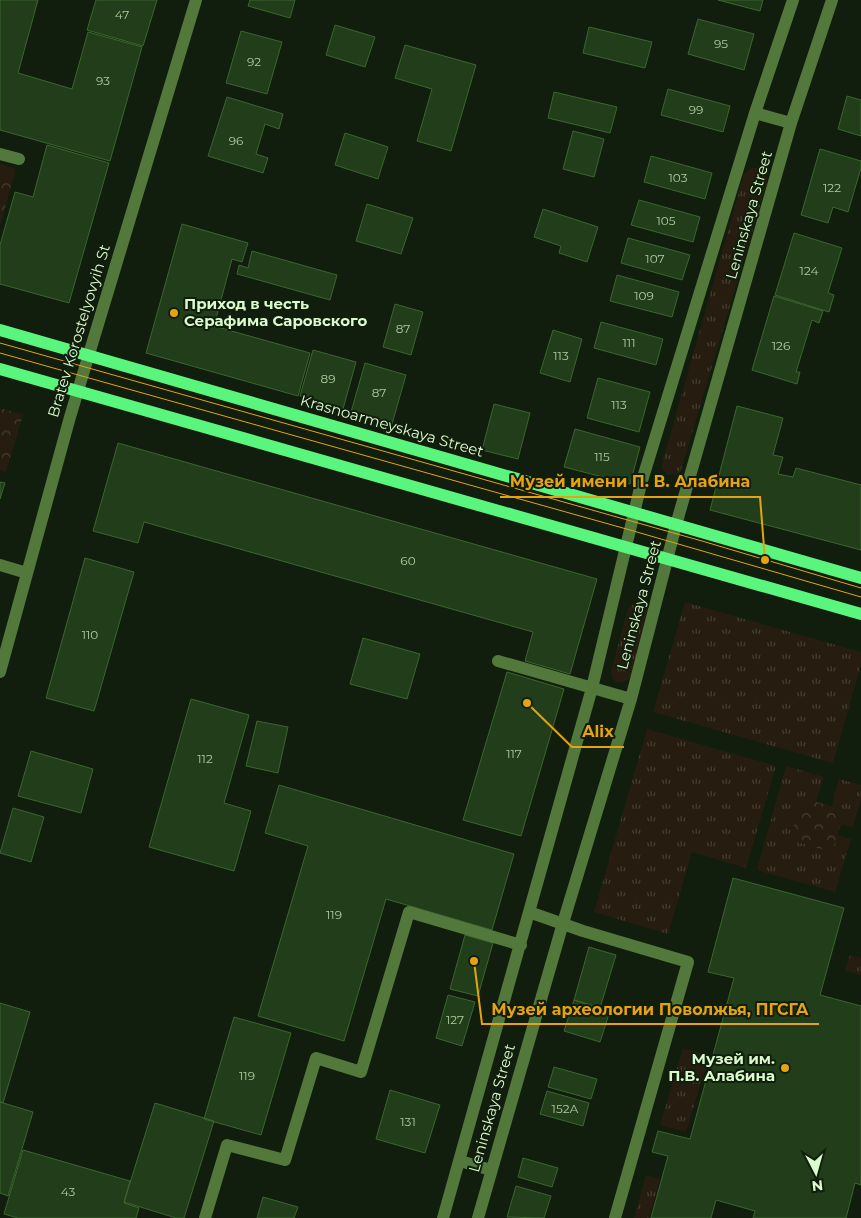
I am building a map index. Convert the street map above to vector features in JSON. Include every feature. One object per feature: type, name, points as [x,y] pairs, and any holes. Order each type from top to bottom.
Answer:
[{"type":"main road","name":"Krasnoarmeyskaya Street","points":[[0,330],[861,578]]},
{"type":"main road","points":[[0,369],[861,614]]},
{"type":"street","name":"Bratev Korostelyovyih St","points":[[0,672],[88,355],[196,0]]},
{"type":"street","name":"Leninskaya Street","points":[[443,1218],[592,688],[641,484],[755,113],[793,0]]},
{"type":"street","name":"Leninskaya Street","points":[[478,1218],[563,923],[631,699],[676,525],[791,123],[832,0]]},
{"type":"street","points":[[755,113],[791,123]]},
{"type":"street","points":[[0,154],[19,159]]},
{"type":"street","points":[[0,565],[27,573]]},
{"type":"street","points":[[498,661],[631,699]]},
{"type":"street","points":[[205,1218],[227,1145],[285,1160],[316,1058],[361,1072],[409,912],[521,945]]},
{"type":"street","points":[[529,912],[688,962],[615,1218]]},
{"type":"street","points":[[460,1161],[492,1170]]},
{"type":"green space","points":[[0,164],[16,169],[0,226]]},
{"type":"green space","points":[[751,168],[758,168],[763,171],[767,182],[681,470],[678,474],[668,475],[662,469],[662,464],[744,174]]},
{"type":"green space","points":[[0,408],[23,415],[6,472],[0,470]]},
{"type":"green space","points":[[639,602],[648,606],[650,610],[649,616],[630,678],[626,681],[617,682],[613,680],[611,671],[628,609],[631,605]]},
{"type":"green space","points":[[685,602],[861,652],[861,664],[833,763],[653,712]]},
{"type":"green space","points":[[647,729],[776,766],[746,868],[692,852],[668,934],[594,912]]},
{"type":"green space","points":[[786,766],[824,777],[816,802],[837,835],[851,839],[835,892],[757,870]]},
{"type":"green space","points":[[839,779],[861,785],[861,799],[853,827],[838,823],[842,809],[832,806]]},
{"type":"green space","points":[[802,798],[842,809],[838,823],[841,824],[832,852],[790,840]]},
{"type":"green space","points":[[850,955],[861,958],[861,975],[845,971]]},
{"type":"green space","points":[[683,1048],[709,1056],[686,1132],[660,1125]]},
{"type":"green space","points":[[646,1175],[660,1179],[649,1218],[634,1218]]},
{"type":"building","points":[[0,0],[38,0],[18,73],[72,89],[88,32],[142,47],[110,161],[0,130]]},
{"type":"building","points":[[96,0],[157,0],[143,46],[87,30]]},
{"type":"building","points":[[250,0],[295,0],[290,18],[248,6]]},
{"type":"building","points":[[718,0],[763,0],[760,11]]},
{"type":"building","points":[[698,19],[754,34],[744,70],[688,54]]},
{"type":"building","points":[[335,25],[375,37],[365,67],[326,55]]},
{"type":"building","points":[[589,27],[652,42],[645,68],[583,53]]},
{"type":"building","points":[[241,31],[282,42],[267,94],[226,83]]},
{"type":"building","points":[[405,45],[476,65],[451,151],[417,141],[432,89],[395,78]]},
{"type":"building","points":[[668,89],[730,106],[723,132],[661,115]]},
{"type":"building","points":[[554,92],[617,107],[610,133],[548,118]]},
{"type":"building","points":[[847,96],[861,100],[861,136],[838,129]]},
{"type":"building","points":[[227,97],[283,114],[279,129],[265,124],[256,154],[268,158],[263,173],[208,156]]},
{"type":"building","points":[[573,131],[604,139],[594,177],[563,169]]},
{"type":"building","points":[[345,133],[388,147],[378,179],[335,165]]},
{"type":"building","points":[[47,145],[109,163],[69,303],[0,284],[0,245],[15,192],[33,197]]},
{"type":"building","points":[[820,149],[861,161],[861,168],[848,212],[833,207],[828,223],[801,215]]},
{"type":"building","points":[[651,156],[712,173],[705,199],[644,182]]},
{"type":"building","points":[[639,200],[700,217],[693,242],[631,225]]},
{"type":"building","points":[[367,204],[413,218],[401,254],[356,241]]},
{"type":"building","points":[[543,209],[598,227],[587,262],[559,253],[561,246],[534,237]]},
{"type":"building","points":[[182,224],[248,243],[242,262],[232,259],[214,326],[310,353],[298,396],[146,353]]},
{"type":"building","points":[[794,233],[842,248],[828,293],[834,295],[829,312],[775,295]]},
{"type":"building","points":[[628,238],[690,255],[682,280],[621,263]]},
{"type":"building","points":[[252,251],[337,275],[330,300],[237,274],[239,265],[248,268]]},
{"type":"building","points":[[617,275],[679,292],[672,317],[610,301]]},
{"type":"building","points":[[774,296],[823,311],[819,323],[812,320],[796,372],[800,372],[797,384],[752,370]]},
{"type":"building","points":[[395,304],[423,312],[411,355],[383,347]]},
{"type":"building","points":[[601,322],[663,339],[656,365],[594,348]]},
{"type":"building","points":[[553,330],[582,339],[570,382],[540,373]]},
{"type":"building","points":[[313,350],[356,362],[343,409],[300,396]]},
{"type":"building","points":[[365,363],[406,375],[392,424],[351,412]]},
{"type":"building","points":[[598,378],[650,392],[639,432],[587,418]]},
{"type":"building","points":[[494,404],[530,413],[518,459],[482,450]]},
{"type":"building","points":[[737,406],[783,418],[773,455],[783,457],[778,474],[793,477],[796,468],[861,485],[861,550],[710,510]]},
{"type":"building","points":[[575,429],[640,447],[630,484],[564,467]]},
{"type":"building","points":[[118,443],[597,579],[570,674],[525,661],[533,632],[144,522],[138,543],[93,531]]},
{"type":"building","points":[[0,482],[5,483],[0,499]]},
{"type":"building","points":[[85,558],[134,572],[94,711],[46,698]]},
{"type":"building","points":[[363,638],[420,654],[407,699],[350,684]]},
{"type":"building","points":[[507,672],[564,689],[521,836],[463,820]]},
{"type":"building","points":[[191,699],[249,715],[224,803],[251,811],[234,871],[149,847]]},
{"type":"building","points":[[257,721],[288,727],[278,773],[246,766]]},
{"type":"building","points":[[31,751],[93,769],[81,813],[18,796]]},
{"type":"building","points":[[279,785],[514,854],[492,930],[386,899],[344,1041],[258,1016],[308,846],[265,833]]},
{"type":"building","points":[[13,808],[44,817],[31,862],[0,853]]},
{"type":"building","name":"Музей им. П.В. Алабина","points":[[733,878],[844,908],[820,995],[861,1006],[861,1185],[855,1183],[846,1218],[753,1218],[755,1211],[716,1200],[711,1218],[651,1218],[668,1156],[652,1152],[658,1131],[690,1139],[734,978],[708,972]]},
{"type":"building","points":[[465,935],[493,943],[478,996],[450,989]]},
{"type":"building","points":[[589,947],[616,955],[600,1008],[574,1000]]},
{"type":"building","points":[[448,995],[475,1002],[462,1046],[436,1038]]},
{"type":"building","points":[[574,1000],[610,1011],[600,1042],[564,1031]]},
{"type":"building","points":[[0,1003],[30,1012],[3,1103],[0,1102]]},
{"type":"building","points":[[234,1017],[291,1033],[261,1135],[204,1119]]},
{"type":"building","points":[[554,1067],[597,1079],[591,1099],[548,1087]]},
{"type":"building","points":[[390,1090],[440,1105],[425,1153],[376,1139]]},
{"type":"building","points":[[547,1091],[589,1103],[583,1126],[540,1114]]},
{"type":"building","points":[[0,1102],[33,1112],[8,1196],[0,1193]]},
{"type":"building","points":[[155,1103],[214,1121],[184,1218],[176,1218],[124,1202]]},
{"type":"building","points":[[23,1150],[130,1181],[124,1203],[139,1208],[136,1218],[18,1218],[4,1214]]},
{"type":"building","points":[[523,1158],[558,1168],[552,1187],[518,1177]]},
{"type":"building","points":[[516,1186],[551,1196],[544,1218],[507,1217]]},
{"type":"building","points":[[263,1197],[298,1207],[294,1218],[257,1218]]},
{"type":"tram line","points":[[0,343],[702,541],[861,588]]},
{"type":"tram line","points":[[0,353],[861,597]]},
{"type":"place","name":"Приход в честь Серафима Саровского","points":[[174,313]]},
{"type":"place","name":"Музей имени П. В. Алабина","points":[[765,560]]},
{"type":"place","name":"Alix","points":[[527,703]]},
{"type":"place","name":"Музей археологии Поволжья, ПГСГА","points":[[474,961]]},
{"type":"place","name":"Музей им. П.В. Алабина","points":[[785,1068]]}]
